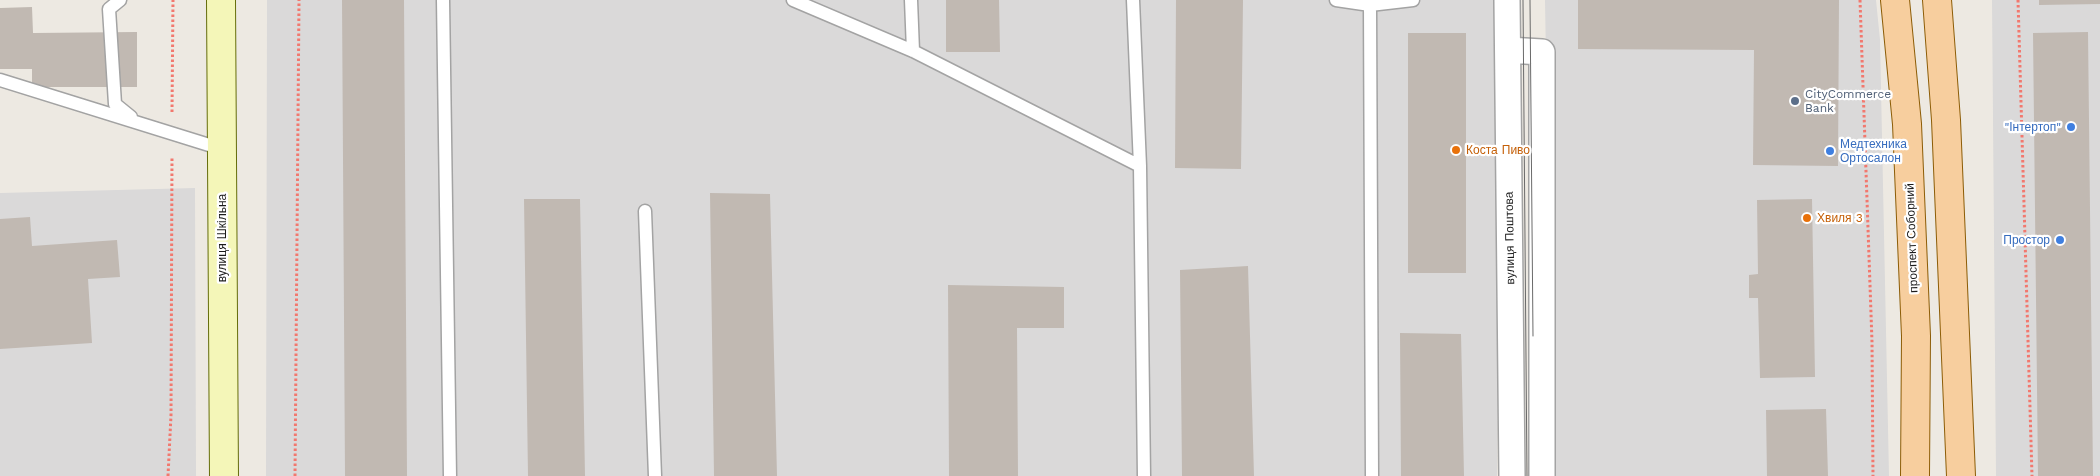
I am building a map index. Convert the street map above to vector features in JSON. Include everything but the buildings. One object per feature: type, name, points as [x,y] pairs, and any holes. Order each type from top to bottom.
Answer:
[{"type":"main road","name":"вулиця Шкільна","points":[[221,0],[224,476]]},
{"type":"main road","name":"проспект Соборний","points":[[1895,0],[1907,124],[1916,326],[1915,476]]},
{"type":"main road","points":[[1937,0],[1947,130],[1961,476]]},
{"type":"street","name":"вулиця Поштова","points":[[1507,0],[1512,476]]},
{"type":"street","points":[[1508,50],[1542,52],[1542,476]]},
{"type":"lane","points":[[120,0],[109,8],[115,104],[137,122]]},
{"type":"lane","points":[[443,0],[450,476]]},
{"type":"lane","points":[[793,0],[913,51],[1140,166]]},
{"type":"lane","points":[[911,0],[913,51]]},
{"type":"lane","points":[[1133,0],[1140,166],[1144,476]]},
{"type":"lane","points":[[1336,0],[1370,5],[1413,0]]},
{"type":"lane","points":[[1370,5],[1372,476]]},
{"type":"lane","points":[[0,80],[222,149]]},
{"type":"lane","points":[[645,211],[654,476]]},
{"type":"path","points":[[168,476],[171,405],[173,0]]},
{"type":"path","points":[[296,476],[299,0]]},
{"type":"path","points":[[1860,0],[1872,332],[1873,476]]},
{"type":"path","points":[[2018,0],[2032,476]]},
{"type":"shaded area","points":[[267,0],[1502,0],[1497,476],[266,476]]},
{"type":"shaded area","points":[[1545,0],[1876,0],[1880,40],[1889,476],[1553,476]]},
{"type":"shaded area","points":[[1992,0],[2100,0],[2100,476],[1996,476]]},
{"type":"shaded area","points":[[195,188],[196,476],[0,476],[0,193]]},
{"type":"tram line","points":[[1523,0],[1527,476]]},
{"type":"tram line","points":[[1530,0],[1533,336]]},
{"type":"place","name":"CityCommerce Bank","points":[[1795,101]]},
{"type":"place","name":"\"Інтертоп\"","points":[[2071,127]]},
{"type":"place","name":"Коста Пиво","points":[[1456,150]]},
{"type":"place","name":"Медтехника Ортосалон","points":[[1830,151]]},
{"type":"place","name":"Хвиля 3","points":[[1807,218]]},
{"type":"place","name":"Простор","points":[[2060,240]]}]
